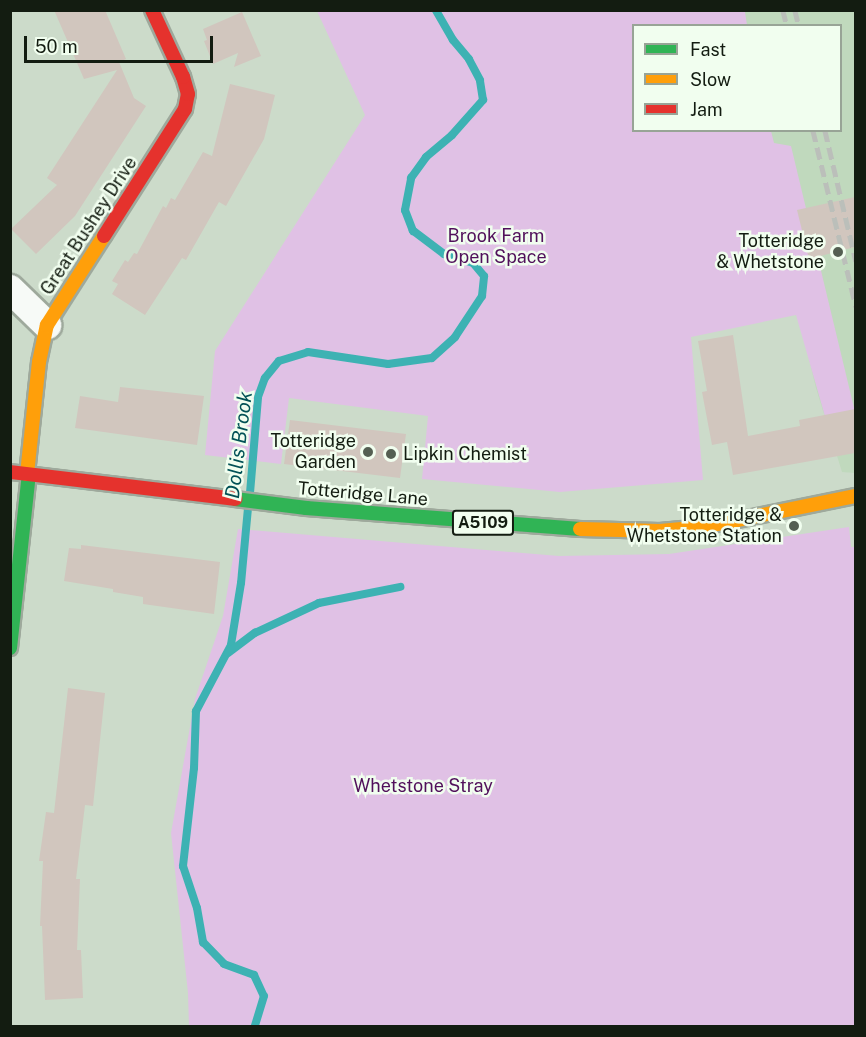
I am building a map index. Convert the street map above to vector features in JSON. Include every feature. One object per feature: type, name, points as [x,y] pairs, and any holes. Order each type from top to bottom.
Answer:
[{"type":"main road","name":"Great Bushey Drive","points":[[10,648],[39,362],[47,325],[95,246],[185,109],[188,94],[183,77],[152,10]]},
{"type":"main road","name":"Totteridge Lane","points":[[10,472],[306,508],[537,527],[660,531],[703,526],[855,496]]},
{"type":"street","points":[[10,289],[47,325]]},
{"type":"shaded area","points":[[732,10],[855,11],[855,473],[842,472],[816,388],[755,132],[842,132],[842,24],[731,24]]},
{"type":"green space","name":"Brook Farm Open Space","points":[[317,11],[748,11],[745,12],[747,24],[632,24],[632,132],[771,132],[774,143],[791,146],[855,412],[855,437],[832,441],[796,315],[691,337],[703,480],[560,492],[422,479],[428,416],[289,398],[281,464],[205,455],[215,351],[365,115]]},
{"type":"green space","name":"Whetstone Stray","points":[[849,527],[851,547],[856,547],[855,1026],[189,1026],[188,993],[171,833],[195,699],[223,616],[238,529],[559,556],[669,554]]},
{"type":"building","points":[[54,10],[105,10],[126,59],[119,62],[134,98],[146,106],[75,216],[36,254],[11,229],[57,185],[47,178],[117,70],[84,79]]},
{"type":"building","points":[[242,12],[261,56],[234,67],[238,53],[213,64],[204,41],[207,40],[203,29]]},
{"type":"building","points":[[230,84],[275,95],[264,139],[226,206],[219,202],[186,260],[182,258],[145,315],[112,294],[118,284],[112,281],[125,260],[128,262],[134,253],[137,254],[163,206],[166,208],[171,198],[175,200],[203,152],[212,156]]},
{"type":"building","points":[[855,197],[855,247],[809,259],[797,210]]},
{"type":"building","points":[[733,335],[748,436],[800,426],[799,420],[855,409],[855,453],[733,475],[727,442],[712,445],[702,392],[707,391],[698,341]]},
{"type":"building","points":[[120,387],[204,396],[197,445],[75,428],[80,396],[118,402]]},
{"type":"building","points":[[290,420],[406,434],[400,478],[284,464]]},
{"type":"building","points":[[81,545],[220,562],[214,614],[143,604],[143,597],[113,592],[113,589],[64,581],[69,548],[81,549]]},
{"type":"building","points":[[68,688],[105,693],[93,806],[85,805],[76,879],[80,879],[77,950],[81,950],[83,998],[45,1000],[42,926],[40,926],[43,861],[39,861],[46,812],[54,813]]},
{"type":"waterway","name":"Dollis Brook","points":[[250,493],[258,397],[265,378],[279,361],[308,352],[388,364],[432,358],[455,337],[482,296],[484,276],[473,263],[444,254],[413,231],[405,210],[411,178],[426,157],[452,135],[483,100],[480,80],[469,59],[453,40],[436,10]]},
{"type":"waterway","name":"Dollis Brook","points":[[248,508],[241,583],[231,645],[196,711],[194,768],[183,866],[197,908],[203,942],[224,964],[254,975],[264,996],[255,1026]]},
{"type":"waterway","points":[[228,653],[255,633],[319,603],[400,587]]},
{"type":"railway","points":[[783,10],[786,24]]},
{"type":"railway","points":[[795,10],[798,24]]},
{"type":"railway","points":[[813,132],[856,307]]},
{"type":"railway","points":[[825,132],[856,261]]},
{"type":"traffic: fast","points":[[10,648],[29,474]]},
{"type":"traffic: fast","points":[[235,499],[306,508],[580,529]]},
{"type":"traffic: slow","points":[[27,474],[39,362],[47,325],[104,236]]},
{"type":"traffic: slow","points":[[580,529],[660,531],[703,527],[856,496]]},
{"type":"traffic: jam","points":[[104,236],[185,109],[188,94],[183,77],[152,10]]},
{"type":"traffic: jam","points":[[10,472],[235,499]]},
{"type":"place","name":"Totteridge & Whetstone","points":[[838,252]]},
{"type":"place","name":"Totteridge Garden","points":[[368,452]]},
{"type":"place","name":"Lipkin Chemist","points":[[391,454]]},
{"type":"place","name":"Totteridge & Whetstone Station","points":[[794,526]]}]
